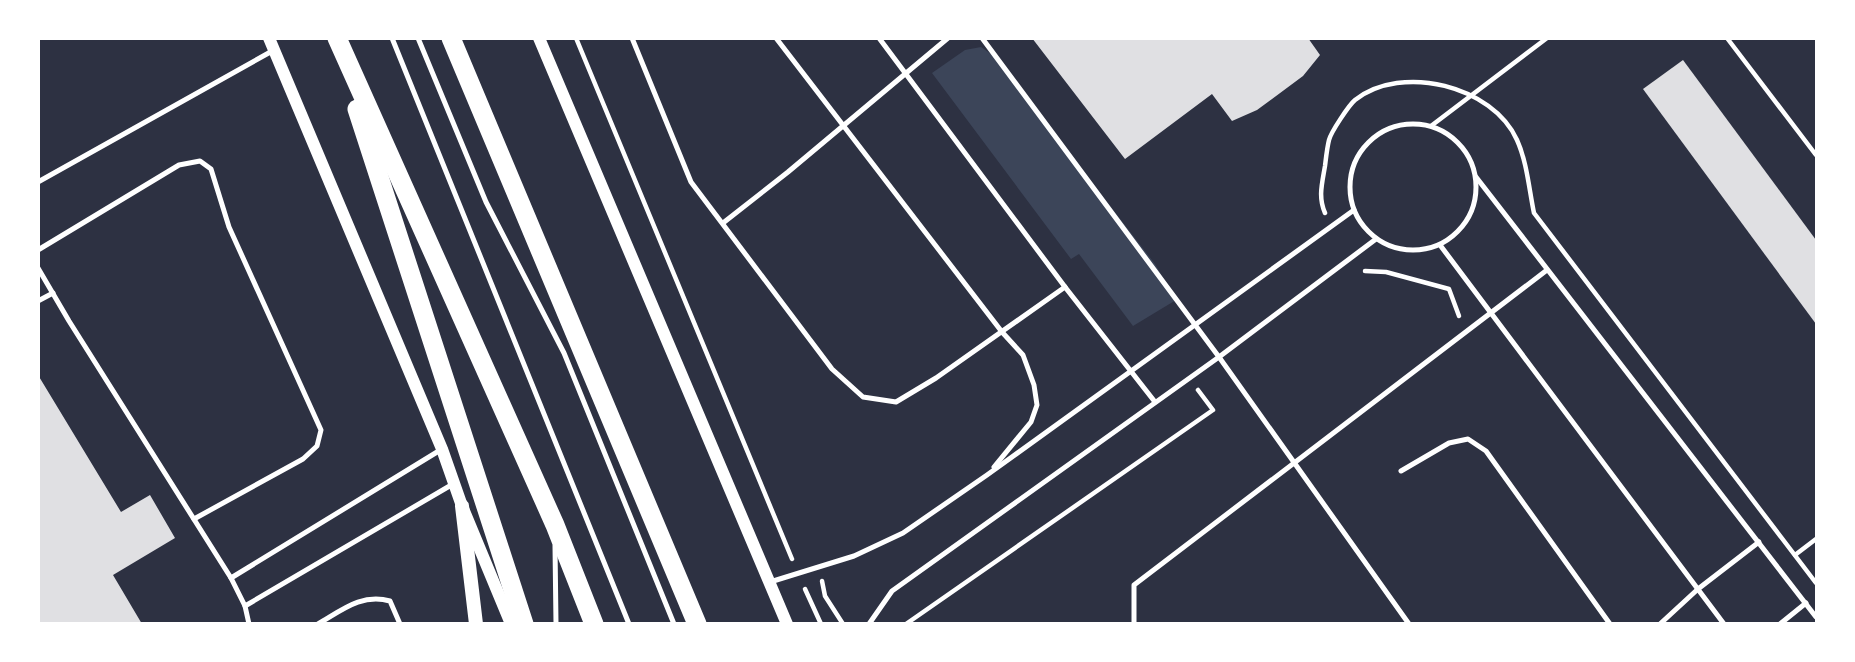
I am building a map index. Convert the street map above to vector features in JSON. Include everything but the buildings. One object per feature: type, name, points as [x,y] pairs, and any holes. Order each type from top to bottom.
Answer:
[{"type":"highway","points":[[335,38],[555,525],[594,624]]},
{"type":"highway","points":[[335,38],[524,624]]},
{"type":"highway","points":[[451,38],[697,624]]},
{"type":"main road","points":[[462,506],[476,624]]},
{"type":"street","points":[[539,38],[787,624]]},
{"type":"street","points":[[271,44],[442,449],[462,506],[511,624]]},
{"type":"lane","points":[[392,38],[629,624]]},
{"type":"lane","points":[[418,38],[486,202],[564,353],[674,624]]},
{"type":"lane","points":[[632,38],[691,182],[832,369],[863,397],[896,402],[936,379],[1065,287]]},
{"type":"lane","points":[[776,38],[1023,355],[1034,385],[1037,405],[1031,422],[987,475]]},
{"type":"lane","points":[[878,38],[1065,287],[1156,402]]},
{"type":"lane","points":[[723,223],[948,38]]},
{"type":"lane","points":[[982,38],[1195,324],[1409,624]]},
{"type":"lane","points":[[38,182],[271,44]]},
{"type":"lane","points":[[1476,177],[1476,197],[1469,217],[1457,233],[1440,245],[1424,250],[1408,250],[1376,239],[1367,231],[1354,210],[1350,187],[1354,164],[1366,144],[1385,130],[1408,124],[1431,126],[1452,137],[1468,155],[1476,177],[1816,617]]},
{"type":"lane","points":[[38,250],[179,165],[200,161],[211,169],[229,227],[321,430],[317,446],[303,459],[194,519]]},
{"type":"lane","points":[[770,582],[854,556],[903,533],[1354,210]]},
{"type":"lane","points":[[869,624],[892,591],[1219,357],[1376,239]]},
{"type":"lane","points":[[1440,245],[1724,624]]},
{"type":"lane","points":[[38,268],[231,578],[245,606],[249,624]]},
{"type":"lane","points":[[1134,624],[1135,585],[1547,270]]},
{"type":"lane","points":[[38,301],[53,293]]},
{"type":"lane","points":[[1401,471],[1449,443],[1468,439],[1486,451],[1611,624]]},
{"type":"lane","points":[[231,578],[442,449]]},
{"type":"lane","points":[[245,606],[454,483]]},
{"type":"lane","points":[[555,525],[556,624]]},
{"type":"lane","points":[[1660,624],[1698,589],[1759,542]]},
{"type":"lane","points":[[318,624],[355,603],[375,597],[390,601],[400,624]]},
{"type":"lane","points":[[1780,624],[1806,603]]},
{"type":"path","points":[[576,38],[821,624]]},
{"type":"path","points":[[1431,126],[1547,38]]},
{"type":"path","points":[[1727,38],[1816,155]]},
{"type":"path","points":[[1331,227],[1319,200],[1329,137],[1354,100],[1387,83],[1424,82],[1473,94],[1501,115],[1517,139],[1534,213],[1816,583]]},
{"type":"path","points":[[1365,271],[1385,272],[1449,289],[1465,333]]},
{"type":"path","points":[[907,623],[1213,410]]},
{"type":"path","points":[[1795,555],[1816,539]]},
{"type":"path","points":[[819,568],[825,596],[843,624]]},
{"type":"shaded area","points":[[981,47],[994,56],[1155,264],[1176,300],[1133,326],[1079,254],[1071,259],[932,73],[965,50]]}]
